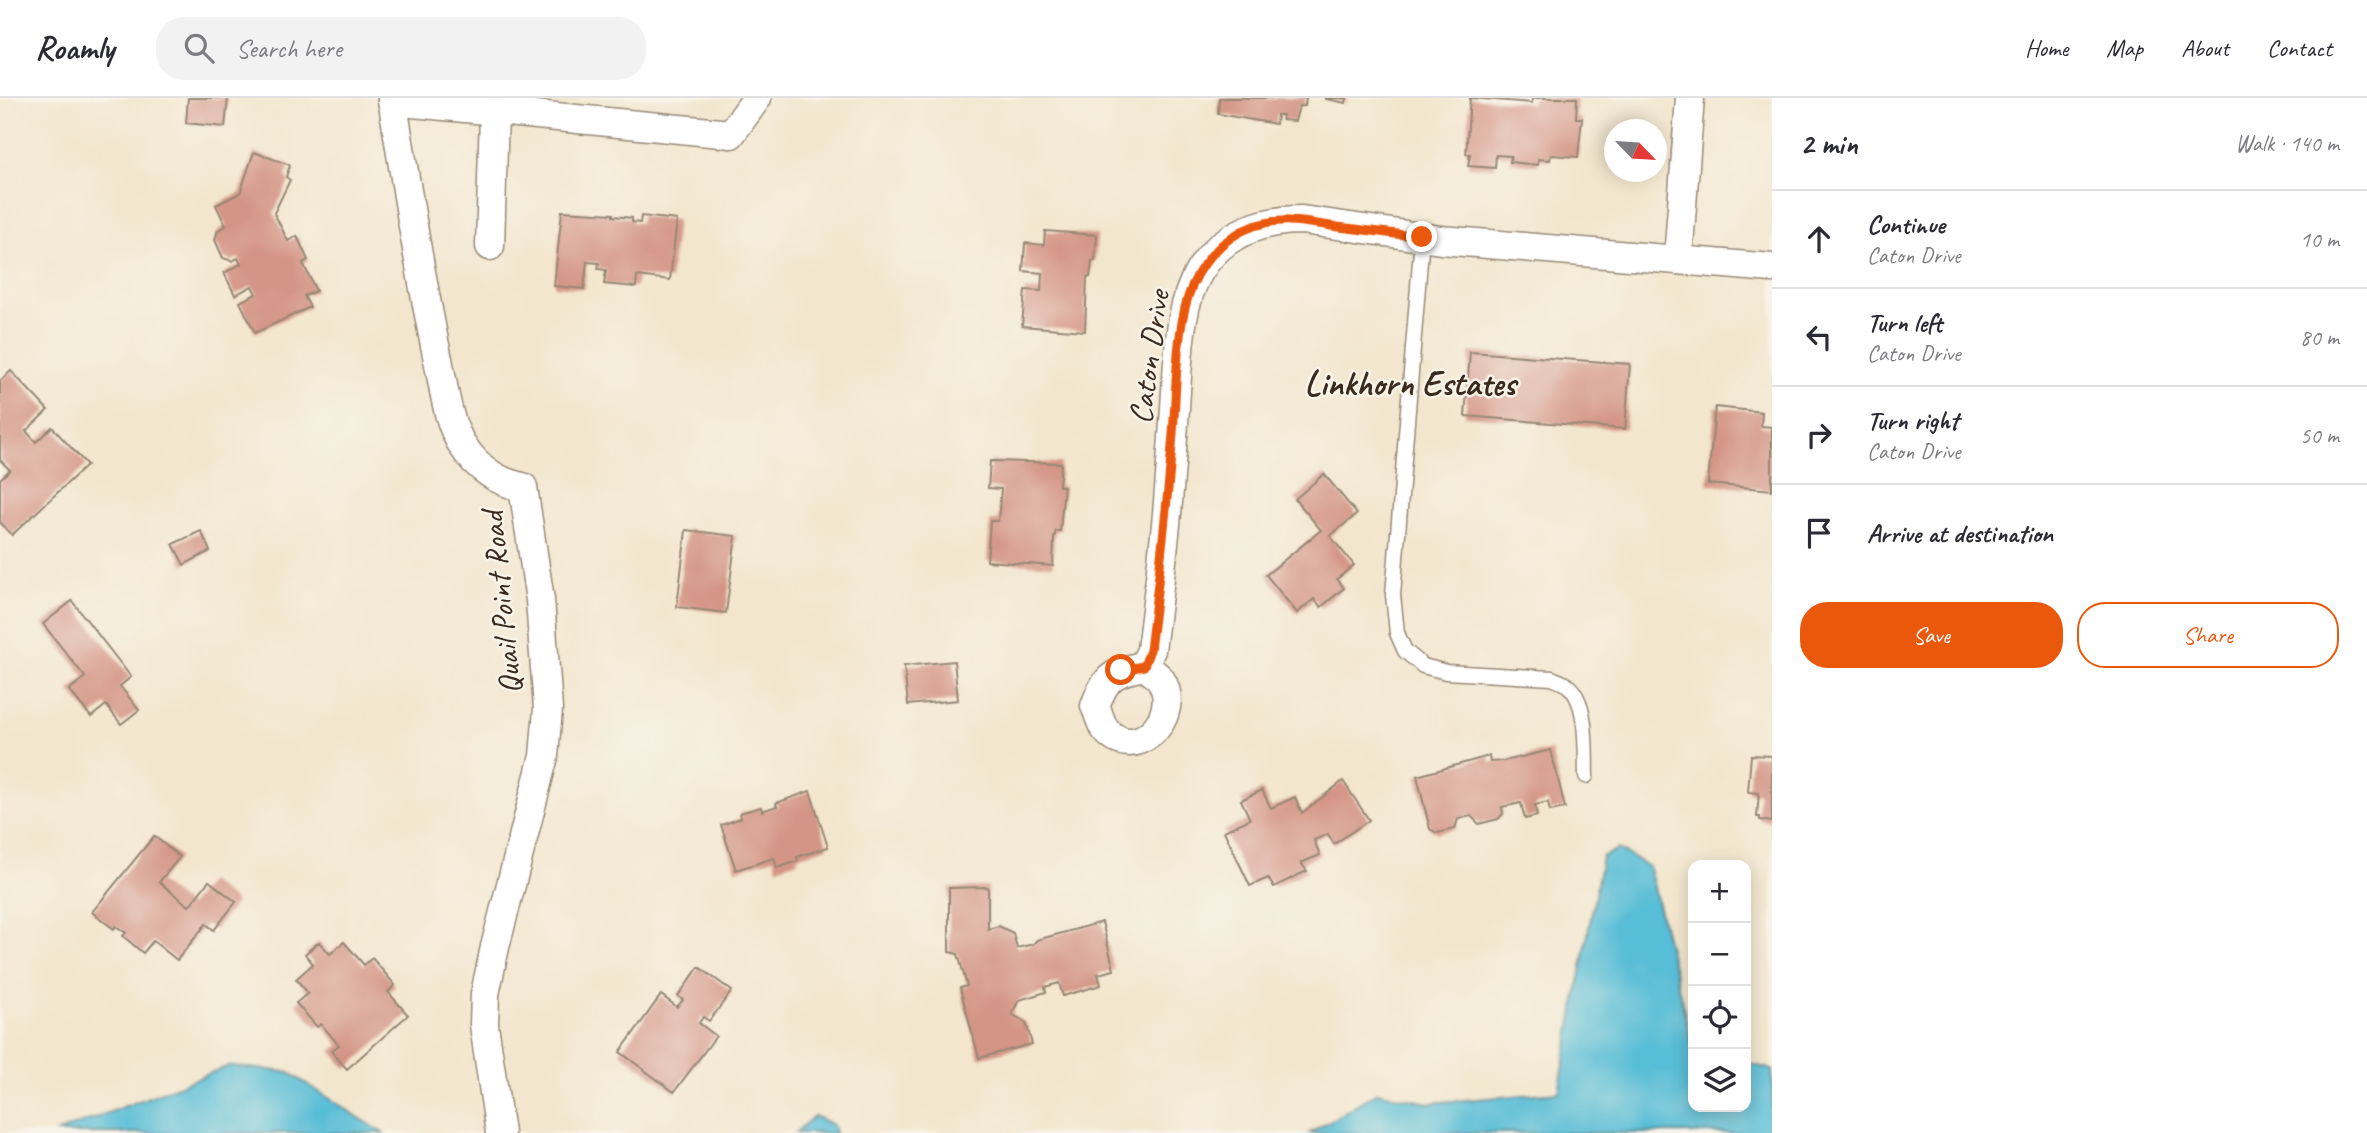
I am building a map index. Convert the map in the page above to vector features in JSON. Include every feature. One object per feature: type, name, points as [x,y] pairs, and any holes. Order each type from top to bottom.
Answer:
[{"type":"street","points":[[392,100],[494,113],[731,134],[757,98]]},
{"type":"street","points":[[1678,260],[1690,98]]},
{"type":"street","name":"Quail Point Road","points":[[392,100],[426,303],[451,422],[464,447],[483,469],[507,484],[523,488],[540,600],[548,709],[544,756],[485,993],[484,1025],[500,1133]]},
{"type":"street","points":[[490,246],[494,113]]},
{"type":"street","name":"Caton Drive","points":[[1144,666],[1150,650],[1166,520],[1180,345],[1187,298],[1198,273],[1211,254],[1228,240],[1253,227],[1280,220],[1302,220],[1422,237],[1772,268]]},
{"type":"lane","points":[[1422,237],[1393,595],[1397,633],[1405,651],[1423,666],[1446,672],[1552,678],[1567,685],[1576,696],[1582,712],[1586,776]]},
{"type":"water","points":[[1618,849],[1649,867],[1688,1027],[1688,1112],[1751,1112],[1751,1064],[1772,1070],[1772,1133],[1310,1133],[1377,1092],[1429,1103],[1559,1092],[1602,857]]},
{"type":"water","points":[[229,1066],[288,1072],[383,1133],[56,1133]]},
{"type":"water","points":[[814,1116],[833,1125],[835,1133],[795,1133]]},
{"type":"building","points":[[188,98],[228,98],[225,127],[186,123]]},
{"type":"building","points":[[1219,98],[1306,98],[1305,106],[1299,106],[1295,121],[1282,120],[1283,115],[1277,115],[1276,124],[1218,114]]},
{"type":"building","points":[[1326,98],[1347,98],[1346,103]]},
{"type":"building","points":[[1470,98],[1532,103],[1532,98],[1577,98],[1576,118],[1582,118],[1578,157],[1551,155],[1550,160],[1538,159],[1538,165],[1510,162],[1511,156],[1496,155],[1495,168],[1468,166],[1470,154],[1466,154]]},
{"type":"building","points":[[254,152],[290,165],[286,177],[290,180],[274,213],[288,241],[297,236],[308,260],[303,263],[316,291],[304,296],[310,307],[255,333],[240,302],[256,294],[252,286],[235,295],[224,273],[241,264],[238,258],[232,261],[223,258],[215,240],[218,230],[226,226],[216,205],[240,193]]},
{"type":"building","points":[[562,211],[613,214],[632,218],[632,222],[640,223],[641,216],[677,220],[670,280],[637,276],[636,287],[604,284],[606,270],[598,269],[599,263],[587,262],[584,289],[554,286]]},
{"type":"building","points":[[1045,231],[1097,235],[1095,261],[1092,261],[1090,277],[1087,277],[1085,331],[1022,326],[1025,290],[1041,291],[1042,273],[1023,271],[1025,243],[1044,245]]},
{"type":"building","points":[[1470,352],[1630,364],[1625,429],[1465,416]]},
{"type":"building","points":[[11,371],[48,410],[26,431],[36,442],[52,427],[87,465],[12,535],[0,522],[0,479],[10,470],[0,460],[0,381]]},
{"type":"building","points":[[1715,407],[1762,412],[1761,426],[1772,427],[1772,490],[1708,484]]},
{"type":"building","points":[[990,461],[1061,463],[1059,486],[1064,486],[1060,531],[1056,531],[1054,538],[1053,566],[987,561],[990,521],[998,521],[1001,489],[988,488]]},
{"type":"building","points":[[1324,474],[1357,514],[1330,536],[1354,565],[1337,579],[1344,588],[1321,607],[1314,599],[1297,613],[1266,575],[1321,530],[1295,499]]},
{"type":"building","points":[[686,530],[736,536],[726,613],[677,607]]},
{"type":"building","points":[[201,531],[210,551],[184,565],[173,544]]},
{"type":"building","points":[[72,601],[131,677],[120,686],[139,710],[121,724],[106,705],[91,717],[69,690],[85,677],[43,624]]},
{"type":"building","points":[[954,661],[958,700],[908,705],[904,666]]},
{"type":"building","points":[[1551,750],[1565,808],[1550,811],[1548,802],[1535,805],[1537,816],[1525,819],[1521,803],[1502,807],[1503,814],[1498,819],[1479,824],[1471,816],[1458,819],[1455,829],[1437,833],[1430,829],[1417,776],[1489,756],[1490,762],[1504,761]]},
{"type":"building","points":[[1751,755],[1772,756],[1772,822],[1757,817],[1759,793],[1748,792]]},
{"type":"building","points":[[1343,781],[1369,820],[1334,844],[1328,834],[1314,840],[1320,855],[1301,863],[1307,871],[1274,887],[1268,878],[1250,886],[1224,831],[1250,819],[1241,800],[1262,790],[1271,808],[1295,797],[1302,813]]},
{"type":"building","points":[[810,791],[828,847],[797,857],[798,861],[777,868],[774,858],[736,870],[721,825],[741,818],[740,813],[761,807],[762,811]]},
{"type":"building","points":[[154,836],[180,857],[159,882],[189,906],[209,881],[236,902],[214,930],[206,924],[177,960],[153,941],[143,953],[123,936],[126,933],[116,926],[114,929],[92,912]]},
{"type":"building","points":[[988,887],[988,929],[999,926],[1013,933],[1017,948],[1102,922],[1114,970],[1098,974],[1101,985],[1063,996],[1059,983],[1045,987],[1046,992],[1019,1000],[1012,1014],[1026,1023],[1032,1044],[979,1058],[960,988],[967,986],[958,954],[949,952],[949,888]]},
{"type":"building","points":[[319,942],[330,954],[344,942],[364,965],[372,958],[395,985],[388,992],[408,1015],[347,1069],[331,1051],[339,1045],[321,1024],[317,1027],[296,1003],[308,993],[296,979],[313,964],[305,954]]},
{"type":"building","points":[[699,967],[732,991],[709,1021],[703,1017],[699,1023],[716,1036],[674,1092],[620,1052],[661,995],[677,1007],[683,1000],[678,996]]},
{"type":"district","name":"Linkhorn Estates","points":[[1410,383]]},
{"type":"route","points":[[1121,670],[1144,666],[1150,650],[1166,520],[1180,345],[1187,298],[1198,273],[1211,254],[1228,240],[1253,227],[1280,220],[1302,220],[1422,237]]}]
